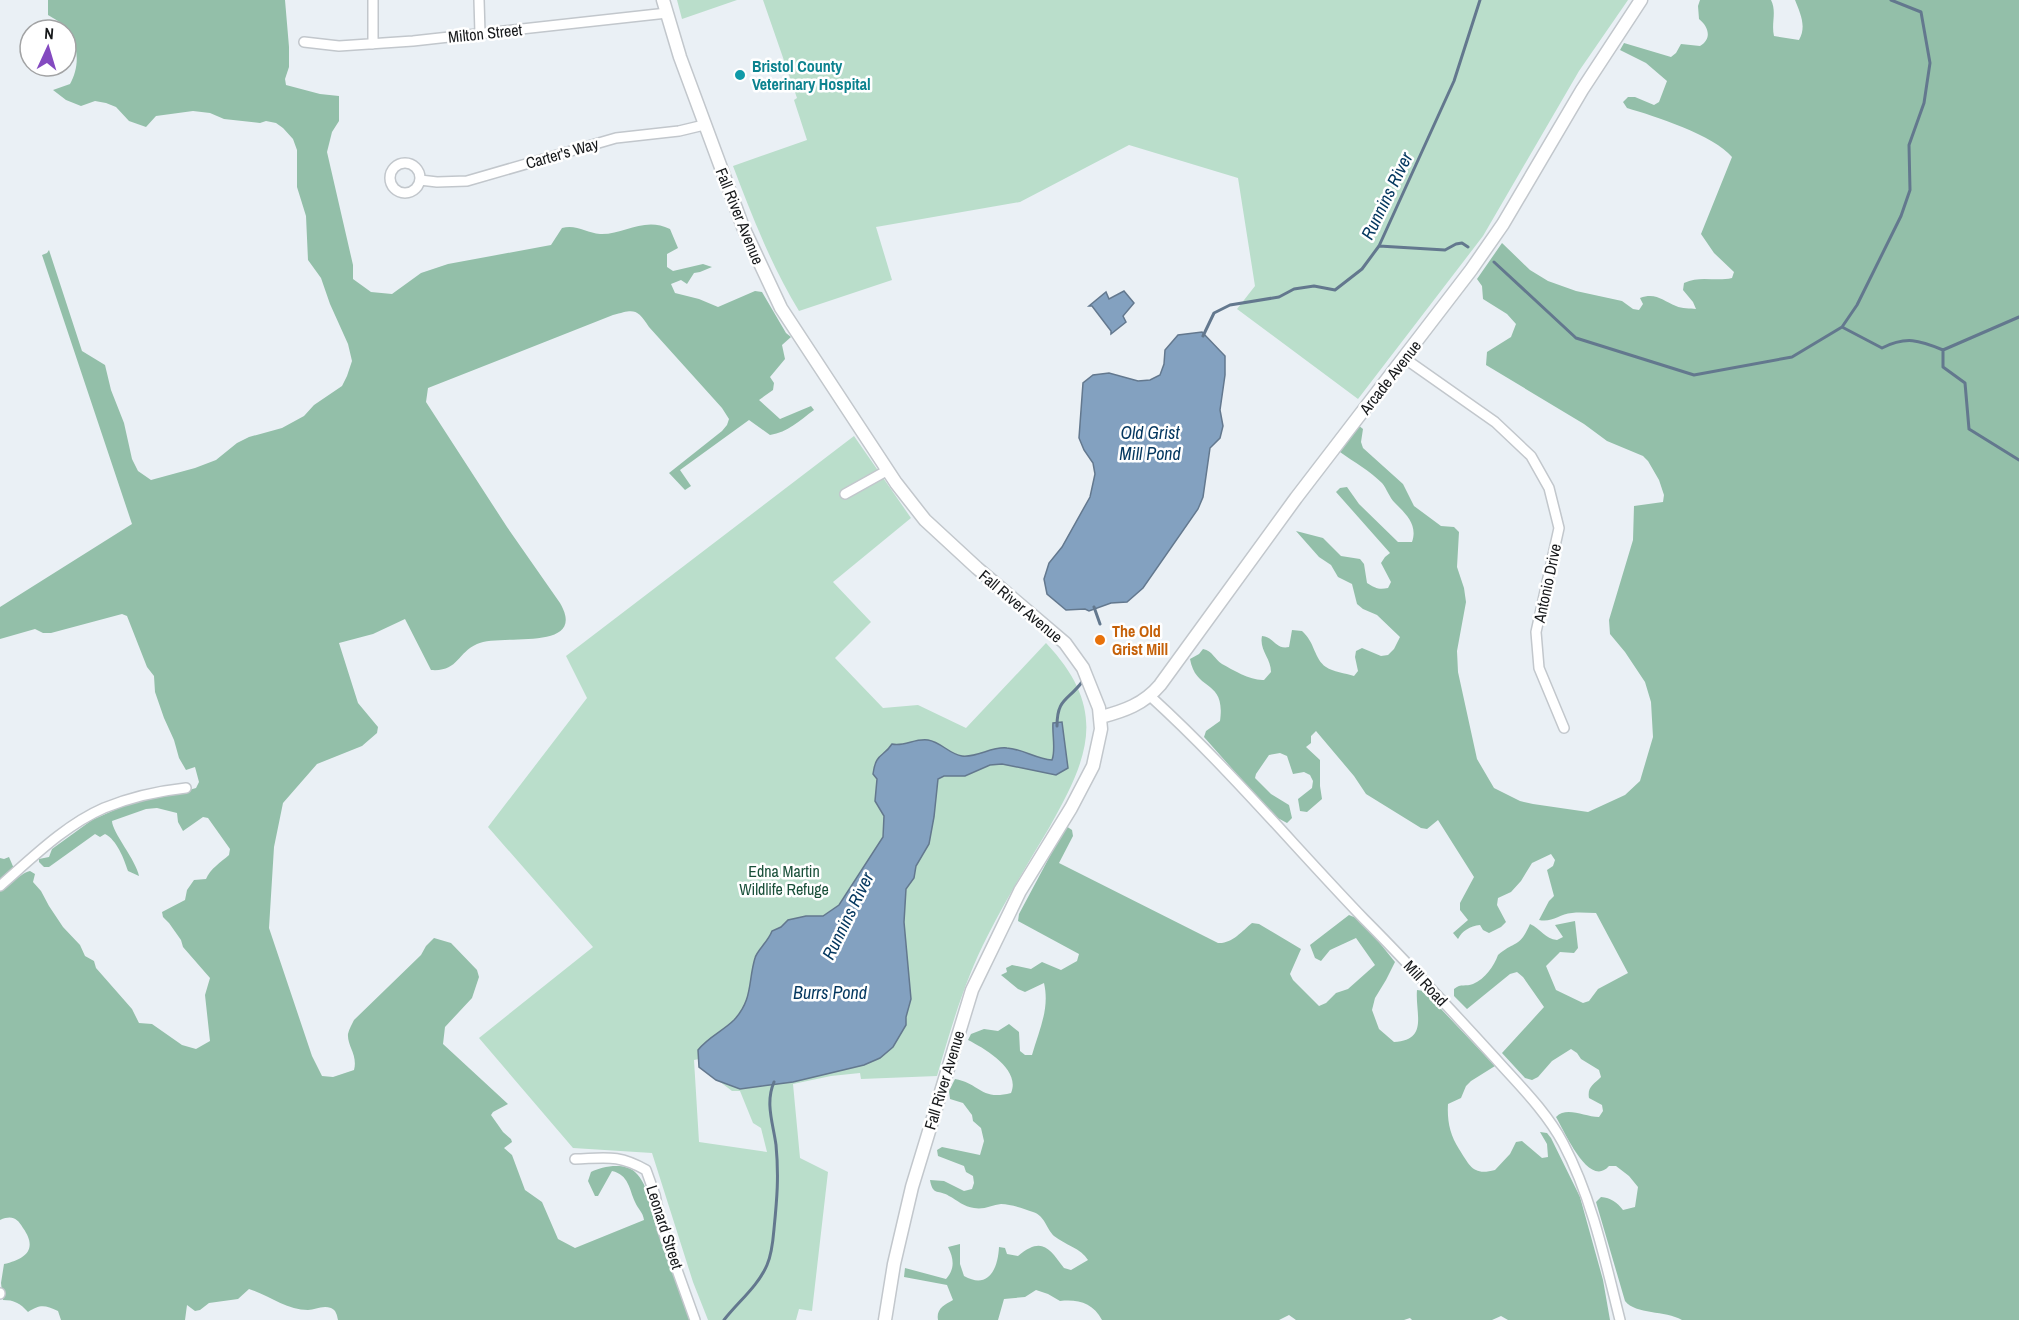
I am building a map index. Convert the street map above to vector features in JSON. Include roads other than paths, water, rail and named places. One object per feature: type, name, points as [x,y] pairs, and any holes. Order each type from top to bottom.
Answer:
[{"type":"main road","name":"Fall River Avenue","points":[[663,0],[704,124],[742,227],[781,308],[888,470],[925,519],[977,568],[1065,643],[1083,668],[1097,700],[1101,717],[1101,729],[1093,766],[1087,779],[1020,891],[972,990],[912,1187],[894,1264],[885,1320]]},
{"type":"main road","name":"Arcade Avenue","points":[[1101,717],[1130,708],[1150,696],[1296,498],[1471,270],[1503,224],[1582,90],[1641,0]]},
{"type":"street","points":[[373,0],[373,44]]},
{"type":"street","points":[[479,0],[480,33]]},
{"type":"street","name":"Milton Street","points":[[304,42],[339,46],[373,44],[667,13]]},
{"type":"street","name":"Carter's Way","points":[[420,180],[467,181],[616,138],[679,131],[704,124]]},
{"type":"street","name":"Antonio Drive","points":[[1404,358],[1495,422],[1532,456],[1549,488],[1559,528],[1536,632],[1539,668],[1564,728]]},
{"type":"street","points":[[845,494],[876,479],[888,470]]},
{"type":"street","name":"Mill Road","points":[[1150,696],[1228,771],[1327,880],[1443,1001],[1542,1111],[1563,1142],[1587,1198],[1620,1320]]},
{"type":"street","points":[[0,886],[63,833],[103,808],[158,791],[186,788]]},
{"type":"street","name":"Leonard Street","points":[[575,1159],[626,1159],[646,1170],[655,1195],[662,1228],[695,1320]]},
{"type":"water","points":[[1124,291],[1134,303],[1123,316],[1126,322],[1111,334],[1092,306],[1089,306],[1106,292],[1109,299]]},
{"type":"water","name":"Old Grist Mill Pond","points":[[1202,332],[1225,356],[1225,375],[1220,410],[1223,426],[1220,438],[1210,448],[1203,497],[1198,509],[1143,588],[1127,602],[1111,603],[1089,611],[1085,609],[1066,610],[1047,594],[1044,579],[1049,563],[1062,547],[1090,497],[1095,474],[1093,463],[1079,438],[1083,383],[1093,375],[1109,373],[1138,381],[1150,380],[1160,375],[1165,350],[1178,335]]},
{"type":"water","name":"Burrs Pond","points":[[1062,722],[1068,768],[1056,775],[1002,764],[990,765],[965,776],[944,776],[938,779],[929,844],[916,866],[914,878],[906,889],[904,922],[911,999],[906,1025],[893,1047],[880,1058],[864,1065],[793,1082],[740,1089],[716,1080],[699,1067],[698,1050],[740,1013],[747,998],[755,958],[772,931],[781,927],[788,920],[806,916],[823,916],[839,905],[883,837],[884,816],[875,801],[877,779],[873,774],[878,759],[892,744],[928,740],[962,756],[1007,748],[1052,760],[1053,723]]},
{"type":"waterway","name":"Runnins River","points":[[1203,336],[1214,313],[1230,305],[1279,297],[1294,289],[1314,286],[1335,290],[1362,269],[1379,246],[1454,81],[1480,0]]},
{"type":"waterway","points":[[1494,262],[1576,338],[1694,375],[1792,357],[1842,327],[1857,305],[1901,216],[1910,190],[1909,145],[1924,103],[1930,63],[1921,12],[1891,0]]},
{"type":"waterway","points":[[1379,246],[1445,250],[1462,243],[1468,247]]},
{"type":"waterway","points":[[1842,327],[1882,348],[1898,342],[1913,341],[1943,350],[2019,317]]},
{"type":"waterway","points":[[1943,350],[1943,367],[1965,383],[1969,429],[2019,460]]},
{"type":"waterway","name":"Runnins River","points":[[1094,607],[1100,624]]},
{"type":"waterway","name":"Runnins River","points":[[1057,726],[1061,705],[1082,682],[1081,676]]},
{"type":"waterway","name":"Runnins River","points":[[724,1320],[763,1273],[771,1252],[777,1177],[776,1145],[770,1105],[774,1082]]},
{"type":"place","name":"Bristol County Veterinary Hospital","points":[[740,75]]},
{"type":"place","name":"The Old Grist Mill","points":[[1100,640]]},
{"type":"park label","name":"Edna Martin Wildlife Refuge","points":[[784,880]]}]
